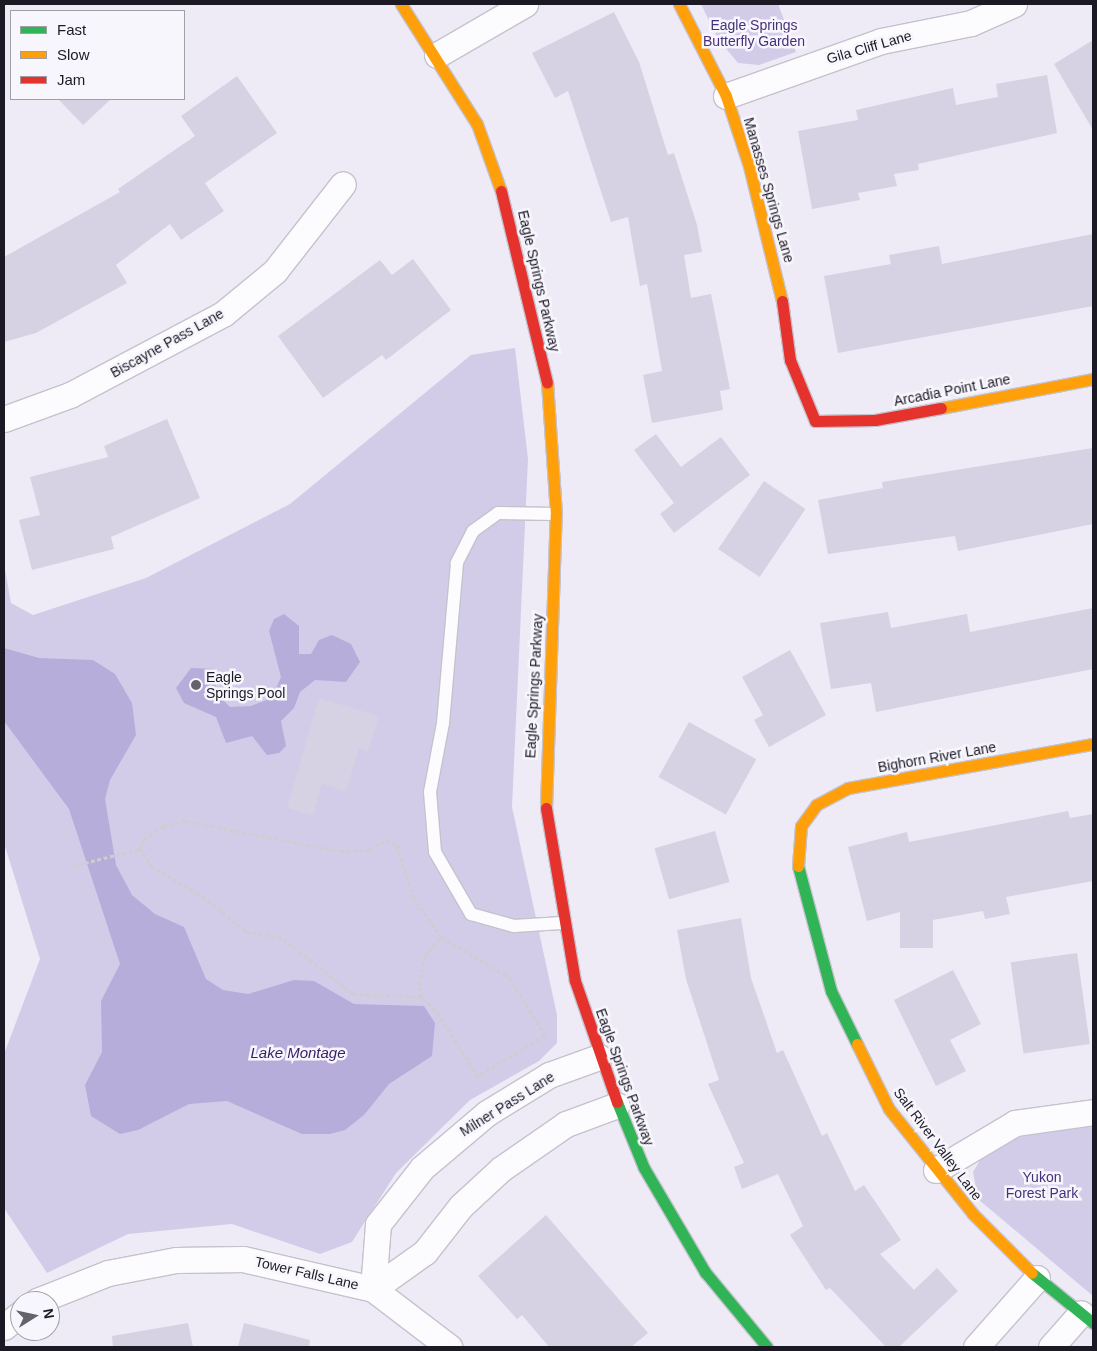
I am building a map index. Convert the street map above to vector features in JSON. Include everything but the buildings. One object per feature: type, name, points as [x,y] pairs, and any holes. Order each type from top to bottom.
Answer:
[{"type":"street","points":[[437,55],[525,4]]},
{"type":"street","name":"Manasses Springs Lane","points":[[679,4],[726,96],[766,225],[790,360],[816,421]]},
{"type":"street","name":"Gila Cliff Lane","points":[[726,96],[881,41],[971,23],[1014,4]]},
{"type":"street","name":"Eagle Springs Parkway","points":[[407,5],[477,124],[501,190],[548,386],[556,514],[544,796],[562,923],[599,1057],[617,1105],[668,1214],[704,1272],[767,1347]]},
{"type":"street","name":"Biscayne Pass Lane","points":[[4,418],[70,395],[223,314],[275,270],[343,184]]},
{"type":"street","name":"Arcadia Point Lane","points":[[816,421],[875,420],[1093,379]]},
{"type":"street","name":"Bighorn River Lane","points":[[801,826],[816,804],[848,788],[1093,744]]},
{"type":"street","name":"Salt River Valley Lane","points":[[801,826],[798,877],[831,991],[889,1109],[973,1214],[1036,1278],[1087,1318]]},
{"type":"street","name":"Milner Pass Lane","points":[[373,1289],[378,1224],[388,1205],[422,1168],[487,1113],[549,1075],[599,1057]]},
{"type":"street","points":[[449,1347],[373,1289],[425,1252],[461,1206],[502,1169],[566,1124],[617,1105]]},
{"type":"street","points":[[936,1170],[1015,1123],[1093,1112]]},
{"type":"street","name":"Tower Falls Lane","points":[[60,1292],[108,1272],[176,1260],[243,1259],[373,1289]]},
{"type":"street","points":[[976,1347],[1036,1278]]},
{"type":"street","points":[[1051,1347],[1087,1318]]},
{"type":"lane","points":[[556,514],[498,513],[472,531],[456,563],[443,723],[430,792],[435,852],[471,914],[514,926],[562,923]]},
{"type":"path","points":[[140,849],[144,839],[163,826],[185,821],[340,851],[369,850],[386,840],[397,845],[413,898],[441,937],[509,977],[545,1035],[478,1076],[439,1015],[422,997],[419,985],[424,956],[441,937]]},
{"type":"path","points":[[72,866],[140,849]]},
{"type":"path","points":[[140,849],[153,867],[200,894],[246,931],[282,938],[353,994],[422,997]]},
{"type":"green space","name":"Eagle Springs Butterfly Garden","points":[[701,4],[778,4],[796,52],[759,65],[738,63],[718,39]]},
{"type":"green space","points":[[515,348],[528,459],[512,807],[557,1015],[557,1043],[539,1061],[470,1100],[396,1173],[352,1242],[320,1254],[232,1224],[128,1234],[47,1273],[4,1208],[4,1054],[40,959],[4,843],[4,564],[11,603],[33,615],[146,578],[290,504],[471,355]]},
{"type":"green space","name":"Yukon Forest Park","points":[[1093,1127],[1093,1296],[978,1199],[973,1172],[985,1152],[1011,1140],[1051,1128]]},
{"type":"water","name":"Eagle Springs Pool","points":[[284,614],[299,626],[299,654],[311,654],[319,640],[332,635],[351,644],[360,662],[346,682],[315,680],[300,692],[294,708],[281,721],[286,746],[279,753],[267,755],[252,736],[226,743],[216,717],[184,703],[176,688],[191,668],[215,669],[216,693],[230,707],[251,706],[272,698],[281,677],[269,631],[274,619]]},
{"type":"water","name":"Lake Montage","points":[[4,648],[39,658],[93,660],[115,674],[132,703],[136,735],[110,780],[105,799],[116,865],[132,895],[155,914],[184,927],[206,979],[223,990],[248,994],[294,980],[314,981],[354,1004],[424,1006],[435,1023],[432,1056],[389,1084],[364,1115],[345,1130],[330,1134],[302,1134],[227,1101],[189,1104],[138,1130],[120,1134],[91,1116],[85,1085],[102,1052],[101,1001],[120,964],[69,809],[4,721]]},
{"type":"traffic: fast","points":[[798,866],[831,991],[857,1044]]},
{"type":"traffic: fast","points":[[617,1102],[644,1168],[705,1272],[767,1347]]},
{"type":"traffic: fast","points":[[1032,1273],[1093,1323]]},
{"type":"traffic: slow","points":[[401,4],[477,124],[501,191]]},
{"type":"traffic: slow","points":[[679,4],[726,96],[749,166],[782,301]]},
{"type":"traffic: slow","points":[[941,408],[1093,379]]},
{"type":"traffic: slow","points":[[546,808],[556,514],[547,383]]},
{"type":"traffic: slow","points":[[798,866],[801,826],[816,805],[848,788],[1093,744]]},
{"type":"traffic: slow","points":[[857,1044],[889,1109],[973,1214],[1032,1273]]},
{"type":"traffic: jam","points":[[501,191],[547,383]]},
{"type":"traffic: jam","points":[[782,301],[790,360],[815,421],[875,420],[941,408]]},
{"type":"traffic: jam","points":[[546,808],[575,981],[617,1102]]},
{"type":"place","name":"Eagle Springs Pool","points":[[196,685]]}]
